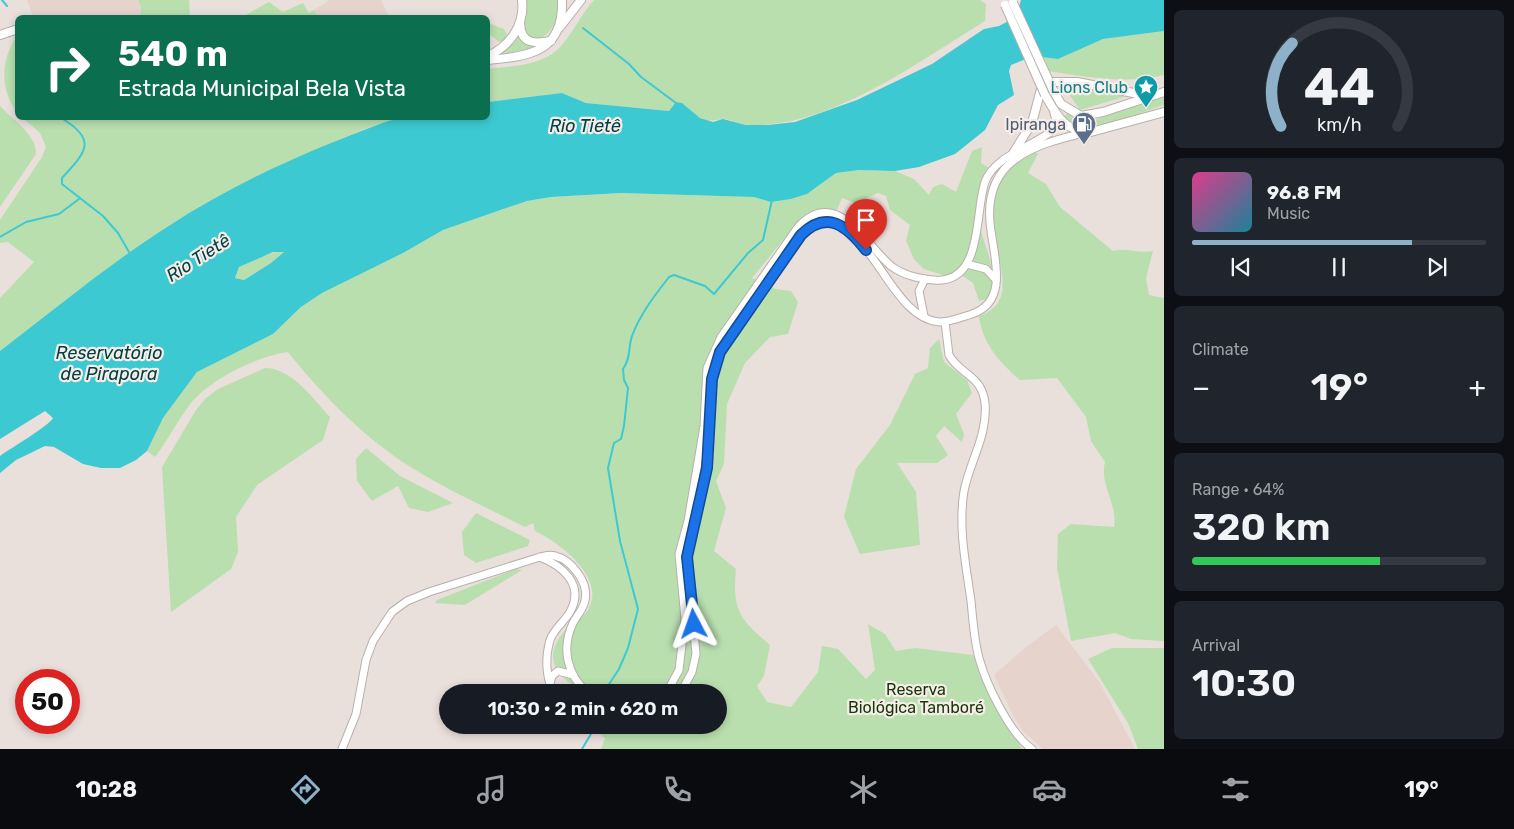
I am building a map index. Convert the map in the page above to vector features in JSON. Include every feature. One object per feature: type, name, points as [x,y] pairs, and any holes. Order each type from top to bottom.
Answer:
[{"type":"main road","points":[[522,0],[520,24],[522,34],[528,41],[537,43],[551,40]]},
{"type":"main road","points":[[560,27],[562,0]]},
{"type":"main road","points":[[490,60],[533,53],[544,48],[581,0]]},
{"type":"main road","points":[[1008,2],[1061,104],[1080,116],[1103,112],[1164,92]]},
{"type":"main road","points":[[1008,2],[1045,95],[1051,105],[1070,128],[1081,132],[1091,132]]},
{"type":"main road","points":[[490,55],[503,47],[520,24]]},
{"type":"main road","points":[[0,34],[15,30]]},
{"type":"main road","points":[[1012,155],[1032,123],[1041,89],[1051,82],[1077,82],[1149,96]]},
{"type":"main road","points":[[671,684],[679,670],[685,619],[679,554],[688,522],[698,466],[704,426],[707,368],[721,337],[798,227],[816,214],[824,213],[847,220],[893,267],[906,274],[925,279],[944,280],[958,273],[971,258],[984,183],[995,167],[1054,130],[1057,123],[1051,105]]},
{"type":"main road","points":[[685,684],[692,672],[696,654],[687,557],[707,468],[712,379],[720,352],[727,339],[801,235],[814,223],[836,224],[855,236],[899,294],[916,311],[933,321],[946,322],[974,313],[988,306],[995,294],[996,280],[988,213],[989,197],[996,180],[1007,168],[1034,149],[1053,140],[1091,132],[1162,112]]},
{"type":"main road","points":[[967,264],[986,269],[996,280]]},
{"type":"main road","points":[[924,316],[919,291],[925,279]]},
{"type":"main road","points":[[946,322],[950,355],[976,380],[984,402],[982,432],[968,478],[962,520],[976,646],[982,668],[1007,718],[1021,740],[1032,749]]},
{"type":"main road","points":[[342,749],[356,714],[366,660],[373,641],[392,612],[407,601],[429,592],[540,557],[550,555],[561,558],[579,575],[586,590],[583,606],[573,623],[567,645],[568,660],[578,684]]},
{"type":"main road","points":[[540,557],[555,564],[567,574],[574,587],[575,595],[570,611],[551,639],[546,661],[550,684]]},
{"type":"main road","points":[[550,684],[552,676],[558,671],[573,675]]},
{"type":"shaded area","points":[[27,0],[138,0],[141,7],[140,15],[33,15]]},
{"type":"shaded area","points":[[330,0],[381,0],[388,15],[317,15],[314,10]]},
{"type":"shaded area","points":[[1056,625],[1100,683],[1135,749],[1043,749],[1023,731],[1014,717],[994,675],[1025,648]]},
{"type":"green space","points":[[138,0],[189,0],[190,15],[140,15],[141,7]]},
{"type":"green space","points":[[526,0],[558,0],[558,13],[554,25],[546,35],[534,40],[525,34],[523,26]]},
{"type":"green space","points":[[594,0],[980,0],[986,4],[985,21],[902,73],[842,104],[811,116],[780,123],[749,125],[726,119],[707,120],[698,116],[683,104],[676,102],[669,111],[586,103],[562,93],[490,102],[490,69],[533,62],[550,55],[557,50],[572,32]]},
{"type":"green space","points":[[269,2],[283,12],[303,3],[309,13],[314,10],[317,15],[246,15]]},
{"type":"green space","points":[[490,25],[504,29],[507,35],[505,41],[499,42],[490,35]]},
{"type":"green space","points":[[1164,31],[1164,75],[1131,79],[1098,78],[1031,69],[1026,59],[1033,56],[1058,59],[1103,39]]},
{"type":"green space","points":[[518,34],[532,48],[501,54],[501,53]]},
{"type":"green space","points":[[15,39],[15,109],[7,94],[4,75],[7,55]]},
{"type":"green space","points":[[1062,84],[1127,96],[1080,110]]},
{"type":"green space","points":[[1164,97],[1164,105],[1098,125],[1085,125],[1073,122],[1064,116],[1068,113],[1074,118],[1091,121]]},
{"type":"green space","points":[[0,106],[28,134],[35,147],[36,154],[0,207]]},
{"type":"green space","points":[[25,120],[393,120],[332,143],[214,198],[160,231],[113,264],[0,351],[0,298],[34,262],[8,242],[0,243],[0,220],[42,157],[46,147],[40,133]]},
{"type":"green space","name":"Reserva Biológica Tamboré","points":[[982,147],[981,163],[990,169],[980,187],[977,204],[978,221],[992,269],[992,284],[987,299],[979,301],[973,283],[957,272],[946,276],[924,269],[914,259],[906,241],[910,225],[890,210],[886,196],[878,193],[855,203],[842,198],[836,212],[817,209],[805,215],[752,278],[776,289],[791,291],[798,302],[788,334],[770,337],[745,363],[727,404],[724,464],[716,481],[726,508],[714,551],[736,569],[735,595],[740,613],[751,628],[770,645],[764,676],[757,686],[767,702],[791,707],[818,672],[822,646],[838,649],[866,679],[875,670],[868,624],[885,634],[896,651],[915,648],[973,655],[992,700],[1022,749],[601,749],[605,738],[600,734],[727,734],[727,684],[570,684],[558,672],[553,658],[554,650],[566,629],[589,608],[592,592],[590,581],[575,560],[554,542],[535,531],[533,523],[525,527],[441,485],[379,445],[330,400],[288,352],[263,358],[235,370],[210,385],[191,403],[155,457],[147,451],[163,418],[197,372],[273,334],[301,307],[322,293],[403,253],[443,230],[527,201],[551,197],[621,193],[754,197],[772,202],[807,194],[836,173],[859,170],[895,171],[914,179],[929,195],[933,187],[942,184],[956,192],[972,151]]},
{"type":"green space","points":[[1033,150],[1038,154],[1028,173],[1046,184],[1060,207],[1113,251],[1153,251],[1146,278],[1149,295],[1164,298],[1164,641],[1131,639],[1115,633],[1071,641],[1057,568],[1058,534],[1071,524],[1114,527],[1115,518],[1104,478],[1105,462],[1091,441],[1086,417],[1057,378],[1020,380],[993,352],[981,326],[979,316],[996,306],[1002,291],[1002,273],[988,209],[989,190],[1001,169]]},
{"type":"green space","points":[[285,251],[271,263],[244,280],[235,278],[239,267],[255,258]]},
{"type":"green space","points":[[939,339],[944,362],[967,380],[972,393],[956,414],[964,434],[962,442],[944,426],[936,436],[948,455],[937,463],[897,463],[916,492],[920,545],[860,554],[844,517],[856,469],[890,425],[915,374],[928,368],[930,348]]},
{"type":"green space","points":[[265,368],[275,369],[293,379],[330,417],[323,440],[257,485],[236,517],[238,552],[231,569],[171,612],[162,467],[196,410],[205,399],[218,389]]},
{"type":"green space","points":[[366,448],[400,476],[453,503],[428,512],[409,508],[398,486],[372,501],[357,481],[356,459]]},
{"type":"green space","points":[[476,513],[530,540],[528,546],[476,563],[464,555],[462,532]]},
{"type":"green space","points":[[516,569],[522,570],[465,605],[435,603],[437,600]]},
{"type":"green space","points":[[1112,648],[1164,648],[1164,749],[1138,749],[1128,723],[1088,659]]},
{"type":"water","name":"Reservatório de Pirapora","points":[[1021,0],[1164,0],[1164,31],[1103,39],[1058,59],[1033,56],[1011,65],[1009,71],[1014,95],[998,105],[985,130],[955,154],[919,167],[895,171],[859,170],[836,173],[807,194],[771,202],[754,197],[621,193],[551,197],[527,201],[443,230],[403,253],[322,293],[301,307],[273,334],[197,372],[163,418],[147,451],[136,460],[120,468],[101,468],[83,464],[54,447],[45,446],[16,460],[0,473],[0,456],[38,431],[53,418],[45,411],[0,439],[0,351],[145,241],[220,195],[303,155],[388,121],[490,120],[490,102],[562,93],[586,103],[669,111],[676,102],[682,103],[700,118],[713,122],[723,119],[746,125],[768,125],[795,122],[857,100],[932,64],[984,29],[999,26],[1016,17]],"holes":[[[273,252],[284,252],[271,263],[244,280],[235,278],[239,267]]]},
{"type":"waterway","points":[[2,0],[7,6]]},
{"type":"waterway","points":[[583,28],[629,64],[641,77],[676,103]]},
{"type":"waterway","points":[[64,120],[80,133],[84,140],[84,147],[82,154],[62,178],[62,184],[103,216],[118,233],[129,252]]},
{"type":"waterway","points":[[0,237],[26,222],[59,214],[79,199]]},
{"type":"waterway","points":[[609,684],[619,669],[628,648],[638,609],[620,541],[608,468],[614,443],[621,439],[624,426],[628,388],[624,380],[623,369],[627,361],[632,336],[644,312],[669,277],[674,275],[705,286],[714,294],[748,253],[763,240],[772,200]]},
{"type":"waterway","points":[[582,749],[591,734]]},
{"type":"place","name":"Lions Club","points":[[1146,108]]},
{"type":"place","name":"Ipiranga","points":[[1084,145]]},
{"type":"route","points":[[694,624],[692,597],[686,568],[687,557],[707,468],[712,379],[720,352],[733,330],[801,235],[814,223],[828,222],[836,224],[855,236],[866,250]]},
{"type":"water label","name":"Rio Tietê","points":[[585,126]]},
{"type":"water label","name":"Rio Tietê","points":[[198,258]]}]
